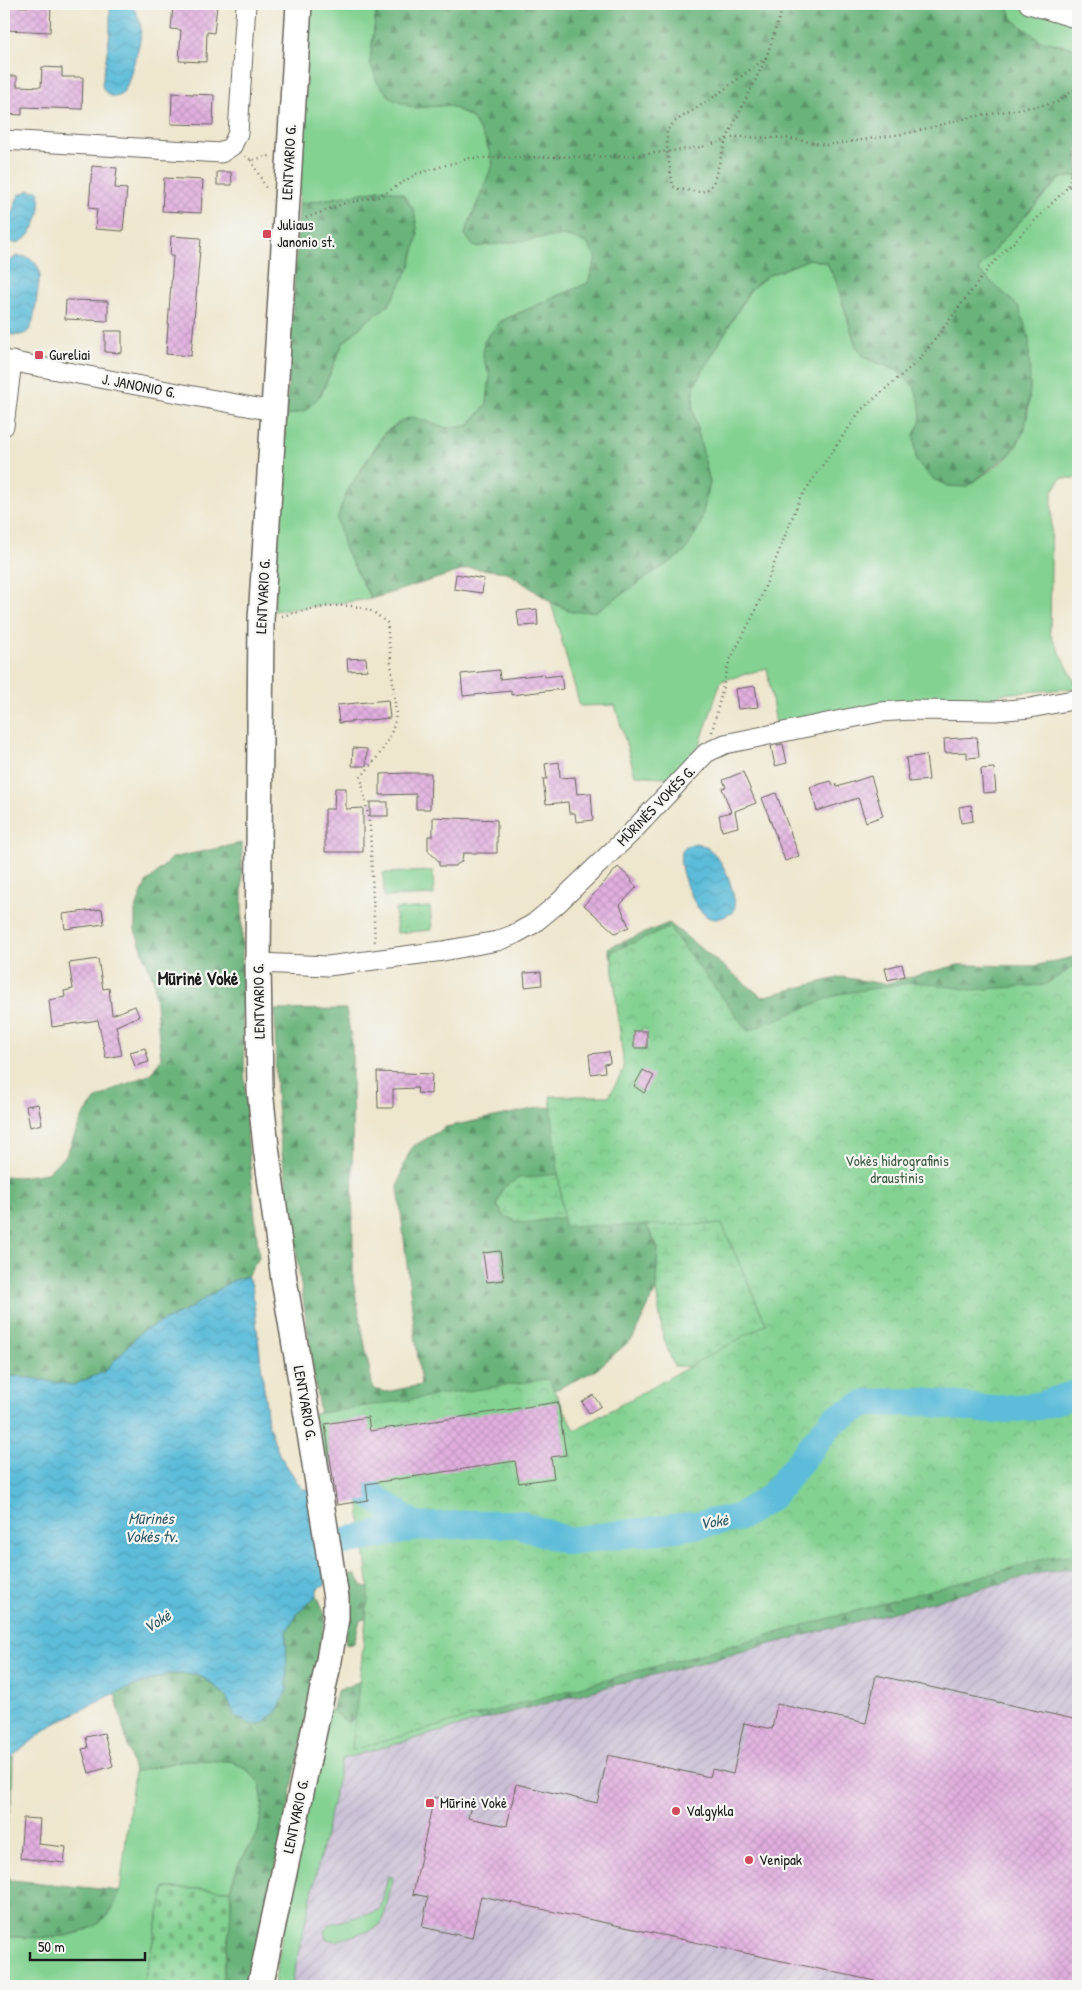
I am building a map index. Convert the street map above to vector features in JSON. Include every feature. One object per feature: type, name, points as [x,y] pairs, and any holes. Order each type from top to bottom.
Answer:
[{"type":"main road","name":"LENTVARIO G.","points":[[260,1986],[329,1660],[336,1618],[336,1598],[284,1280],[260,1090],[258,963],[260,620],[298,4]]},
{"type":"street","points":[[4,140],[221,153],[232,146],[238,133],[246,4]]},
{"type":"street","points":[[1029,4],[1078,19]]},
{"type":"street","points":[[4,426],[8,361]]},
{"type":"street","name":"J. JANONIO G.","points":[[8,361],[274,411]]},
{"type":"street","name":"MŪRINĖS VOKĖS G.","points":[[258,963],[328,966],[497,941],[513,935],[533,924],[556,905],[630,834],[706,753],[725,744],[880,712],[911,710],[995,712],[1078,699]]},
{"type":"path","points":[[766,58],[711,100],[674,122],[667,131],[667,151],[673,186],[677,189],[700,192],[707,190],[713,184],[726,140],[766,58],[784,4]]},
{"type":"path","points":[[285,225],[342,204],[381,196],[416,174],[470,158],[632,156],[702,147],[736,137],[786,138],[827,145],[909,133],[971,117],[1056,103],[1078,87]]},
{"type":"path","points":[[1068,188],[1078,144]]},
{"type":"path","points":[[232,146],[251,160],[290,151]]},
{"type":"path","points":[[706,753],[729,662],[755,612],[800,498],[862,410],[919,360],[991,265],[1068,188],[1078,181]]},
{"type":"path","points":[[260,620],[311,609],[352,606],[371,611],[387,623],[396,713],[395,723],[390,738],[382,752],[361,776],[370,826],[376,960]]},
{"type":"shaded area","points":[[1078,1568],[1078,1986],[291,1986],[342,1759],[482,1720],[1041,1573]]},
{"type":"green space","points":[[310,4],[377,4],[370,62],[414,108],[449,105],[472,118],[486,141],[493,164],[465,234],[474,246],[566,235],[587,243],[596,258],[588,283],[501,321],[483,357],[490,377],[487,404],[468,426],[447,428],[413,418],[403,420],[385,432],[346,493],[344,547],[371,599],[274,611],[286,416],[306,410],[329,376],[343,343],[368,320],[389,305],[385,189],[299,204]]},
{"type":"green space","points":[[377,4],[1008,4],[1012,19],[1039,40],[1078,49],[1078,179],[1074,176],[1060,178],[978,270],[1019,307],[1029,338],[1030,388],[1025,430],[1011,453],[966,487],[948,486],[933,479],[916,461],[914,435],[921,421],[920,404],[914,386],[896,370],[865,358],[856,346],[836,281],[827,263],[810,259],[767,276],[750,290],[694,386],[693,410],[710,483],[700,525],[685,552],[596,611],[572,612],[551,602],[507,572],[470,568],[371,599],[344,547],[337,519],[346,493],[386,432],[403,420],[413,417],[447,428],[469,426],[487,404],[490,377],[483,357],[484,341],[501,321],[588,283],[596,258],[587,243],[565,235],[474,247],[465,234],[493,164],[486,141],[472,118],[449,105],[414,108],[392,99],[377,82],[370,62]]},
{"type":"green space","points":[[1008,4],[1078,4],[1078,49],[1039,40],[1012,19]]},
{"type":"green space","points":[[1074,176],[1078,179],[1078,478],[1061,478],[1052,493],[1050,633],[1078,688],[1000,694],[996,704],[776,725],[767,668],[721,681],[700,744],[675,778],[635,775],[615,705],[580,706],[551,602],[572,612],[710,483],[693,410],[694,386],[750,290],[767,276],[810,259],[827,263],[836,281],[856,346],[865,358],[896,370],[914,386],[921,404],[921,421],[914,435],[966,487],[997,466],[1012,452],[1021,436],[1027,419],[1029,401],[1027,362],[1019,307],[977,270],[1061,178]]},
{"type":"green space","points":[[385,189],[403,194],[414,210],[418,235],[410,267],[389,305],[368,320],[343,343],[321,395],[306,410],[286,416],[299,204]]},
{"type":"green space","points":[[242,843],[242,1011],[247,1134],[259,1258],[247,1276],[232,1281],[189,1309],[142,1331],[104,1372],[72,1386],[17,1376],[4,1377],[4,1176],[20,1177],[47,1173],[66,1155],[83,1116],[95,1100],[114,1089],[151,1074],[161,1058],[154,982],[135,930],[135,911],[146,883],[172,858]]},
{"type":"green space","points":[[433,871],[434,895],[384,897],[383,873]]},
{"type":"green space","points":[[430,907],[432,930],[397,933],[395,909]]},
{"type":"green space","name":"Vokės hidrografinis draustinis","points":[[669,923],[762,997],[841,977],[884,984],[958,965],[1034,966],[1078,956],[1078,1568],[1041,1573],[482,1720],[422,1675],[348,1723],[332,1711],[337,1691],[365,1679],[369,1618],[360,1620],[354,1643],[347,1645],[345,1643],[347,1625],[351,1619],[346,1580],[349,1575],[356,1575],[364,1588],[380,1585],[469,1476],[735,1367],[623,1168],[503,1188],[497,1205],[504,1216],[620,1210],[641,1214],[658,1248],[656,1290],[633,1338],[596,1370],[557,1389],[389,1418],[320,1416],[279,1132],[276,1090],[275,1010],[346,1009],[352,1043],[353,1281],[373,1389],[386,1392],[421,1385],[398,1187],[403,1166],[412,1147],[446,1127],[543,1107],[573,1109],[625,1126],[660,1050],[608,948]]},
{"type":"green space","name":"Vokės hidrografinis draustinis","points":[[669,928],[748,1031],[839,994],[916,982],[972,990],[1044,985],[1078,964],[1078,1554],[1051,1557],[352,1750],[369,1590],[357,1489],[324,1492],[313,1414],[548,1379],[575,1430],[766,1324],[722,1224],[564,1226],[550,1096],[609,1096],[624,1069],[611,952]]},
{"type":"green space","points":[[623,1168],[911,1218],[735,1367],[674,1366],[663,1337],[656,1290],[658,1248],[641,1214],[619,1210],[522,1223],[504,1216],[497,1205],[503,1188],[519,1178]]},
{"type":"green space","points":[[317,1595],[326,1617],[283,1834],[247,1986],[221,1986],[228,1943],[230,1890],[238,1865],[258,1833],[263,1804],[260,1784],[251,1773],[232,1761],[185,1760],[134,1772],[115,1693],[168,1674],[197,1674],[211,1683],[226,1697],[236,1716],[286,1653],[286,1632],[298,1613]]},
{"type":"green space","points":[[422,1675],[482,1720],[342,1759],[291,1986],[274,1986],[288,1898],[327,1710],[332,1711],[348,1722]]},
{"type":"green space","points":[[13,1757],[12,1796],[4,1839],[4,1763]]},
{"type":"green space","points":[[185,1760],[232,1761],[251,1773],[260,1784],[263,1804],[258,1833],[238,1865],[230,1890],[165,1888],[143,1986],[4,1986],[4,1937],[66,1936],[104,1919],[113,1908],[120,1891],[134,1772]]},
{"type":"green space","points":[[4,1868],[11,1880],[120,1891],[112,1909],[102,1920],[90,1928],[63,1936],[4,1937]]},
{"type":"green space","points":[[388,1876],[393,1877],[384,1918],[380,1925],[371,1930],[336,1941],[327,1939],[324,1932],[328,1925],[380,1910]]},
{"type":"green space","points":[[165,1888],[230,1890],[230,1926],[221,1986],[143,1986]]},
{"type":"water","points":[[112,4],[129,4],[135,11],[141,26],[141,35],[128,83],[124,91],[115,97],[108,95],[102,85],[110,33],[110,9]]},
{"type":"water","points":[[29,190],[38,191],[40,198],[39,215],[36,224],[26,238],[12,243],[7,238],[6,226],[19,195]]},
{"type":"water","points":[[17,256],[26,257],[33,261],[38,267],[40,276],[31,327],[26,333],[15,335],[4,332],[4,281],[9,261]]},
{"type":"water","points":[[695,843],[712,851],[719,859],[732,888],[735,907],[733,912],[722,918],[714,919],[700,910],[694,902],[685,880],[680,860],[681,853],[686,846]]},
{"type":"water","name":"Mūrinės Vokės tv.","points":[[247,1276],[252,1285],[268,1424],[279,1454],[302,1489],[311,1489],[326,1584],[317,1589],[317,1595],[298,1613],[286,1632],[287,1690],[277,1711],[263,1723],[252,1725],[235,1716],[226,1696],[197,1674],[168,1674],[115,1693],[52,1725],[4,1763],[4,1377],[17,1376],[73,1385],[104,1372],[142,1331],[189,1309],[232,1281]]},
{"type":"building","points":[[27,4],[51,4],[50,32],[5,30],[6,6],[27,7]]},
{"type":"building","points":[[173,5],[217,5],[214,33],[207,32],[206,62],[179,61],[181,30],[171,29]]},
{"type":"building","points":[[42,67],[62,68],[62,77],[83,77],[82,109],[22,107],[22,115],[4,114],[4,76],[17,76],[17,86],[41,87]]},
{"type":"building","points":[[172,93],[214,95],[213,125],[171,124]]},
{"type":"building","points":[[92,166],[117,168],[115,188],[127,189],[123,231],[95,229],[97,209],[89,208]]},
{"type":"building","points":[[217,172],[231,172],[232,185],[217,185]]},
{"type":"building","points":[[164,178],[203,180],[201,213],[162,211]]},
{"type":"building","points":[[171,236],[201,238],[191,356],[166,354],[173,256],[170,256]]},
{"type":"building","points":[[66,300],[108,301],[108,321],[65,319]]},
{"type":"building","points":[[105,331],[122,331],[122,353],[105,352]]},
{"type":"building","points":[[456,574],[484,579],[482,593],[454,589]]},
{"type":"building","points":[[537,609],[538,625],[519,626],[517,611]]},
{"type":"building","points":[[366,658],[367,670],[348,671],[347,659]]},
{"type":"building","points":[[499,670],[500,679],[544,674],[545,677],[561,675],[563,689],[511,695],[511,691],[463,696],[461,674]]},
{"type":"building","points":[[755,686],[758,707],[738,709],[735,689]]},
{"type":"building","points":[[388,700],[390,718],[339,723],[337,705]]},
{"type":"building","points":[[977,737],[979,757],[967,758],[967,752],[945,753],[944,739]]},
{"type":"building","points":[[783,744],[787,763],[775,766],[771,746]]},
{"type":"building","points":[[353,748],[367,749],[366,766],[352,766]]},
{"type":"building","points":[[926,755],[929,780],[909,782],[906,758]]},
{"type":"building","points":[[559,762],[560,778],[575,777],[577,794],[591,793],[593,820],[576,822],[575,813],[569,813],[568,802],[546,804],[543,779],[547,779],[545,764]]},
{"type":"building","points":[[994,768],[996,792],[983,793],[981,769]]},
{"type":"building","points":[[743,772],[756,803],[735,811],[738,827],[722,831],[719,815],[731,812],[722,788],[726,787],[723,780]]},
{"type":"building","points":[[431,773],[430,809],[416,809],[416,794],[380,795],[380,774]]},
{"type":"building","points":[[871,776],[883,816],[866,822],[858,798],[817,811],[810,787],[831,781],[837,787]]},
{"type":"building","points":[[335,788],[346,788],[346,809],[363,808],[363,852],[325,852],[325,809],[334,809]]},
{"type":"building","points":[[776,793],[799,856],[785,861],[762,798]]},
{"type":"building","points":[[370,802],[388,802],[388,816],[370,816]]},
{"type":"building","points":[[971,805],[973,821],[961,823],[959,807]]},
{"type":"building","points":[[433,817],[497,820],[497,853],[463,853],[462,861],[455,866],[439,866],[439,861],[428,851],[428,836],[433,836]]},
{"type":"building","points":[[618,867],[637,887],[620,905],[629,927],[615,933],[584,905]]},
{"type":"building","points":[[102,909],[104,924],[65,929],[63,914]]},
{"type":"building","points":[[98,959],[103,989],[109,988],[112,1015],[135,1006],[139,1016],[116,1026],[122,1055],[106,1058],[98,1020],[52,1027],[49,1000],[65,997],[64,991],[73,989],[69,963]]},
{"type":"building","points":[[902,964],[905,976],[888,980],[885,968]]},
{"type":"building","points":[[541,972],[542,985],[525,987],[524,973]]},
{"type":"building","points":[[634,1031],[647,1031],[647,1048],[634,1048]]},
{"type":"building","points":[[145,1048],[149,1062],[135,1066],[130,1052]]},
{"type":"building","points":[[609,1052],[610,1063],[604,1064],[605,1072],[591,1074],[589,1054]]},
{"type":"building","points":[[643,1070],[654,1076],[644,1093],[634,1086]]},
{"type":"building","points":[[377,1072],[432,1074],[431,1094],[417,1093],[418,1088],[393,1089],[393,1108],[378,1108]]},
{"type":"building","points":[[38,1104],[42,1124],[30,1127],[26,1106]]},
{"type":"building","points":[[500,1251],[504,1280],[487,1282],[483,1253]]},
{"type":"building","points":[[593,1395],[601,1406],[589,1413],[582,1402]]},
{"type":"building","points":[[558,1402],[566,1455],[551,1457],[554,1478],[519,1483],[515,1461],[366,1484],[368,1500],[337,1505],[325,1424],[368,1417],[370,1431]]},
{"type":"building","name":"Venipak","points":[[876,1675],[1078,1720],[1078,1986],[898,1986],[481,1896],[472,1938],[422,1927],[428,1897],[413,1894],[434,1797],[471,1805],[468,1818],[507,1826],[516,1784],[597,1803],[608,1755],[710,1777],[712,1769],[733,1774],[744,1723],[772,1729],[777,1704],[866,1723]]},
{"type":"building","points":[[104,1733],[113,1766],[89,1773],[82,1749],[88,1748],[86,1737]]},
{"type":"building","points":[[23,1818],[40,1819],[38,1844],[66,1847],[64,1863],[20,1858]]},
{"type":"waterway","name":"Vokė","points":[[335,1543],[417,1527],[477,1524],[519,1524],[568,1541],[738,1518],[772,1496],[833,1420],[867,1403],[925,1402],[991,1410],[1039,1406],[1078,1393]]},
{"type":"waterway","points":[[367,1492],[417,1527]]},
{"type":"place","name":"Juliaus Janonio st.","points":[[267,234]]},
{"type":"place","name":"Gureliai","points":[[39,355]]},
{"type":"place","name":"Mūrinė Vokė","points":[[430,1803]]},
{"type":"place","name":"Valgykla","points":[[676,1811]]},
{"type":"place","name":"Venipak","points":[[749,1860]]},
{"type":"district","name":"Mūrinė Vokė","points":[[198,979]]}]
